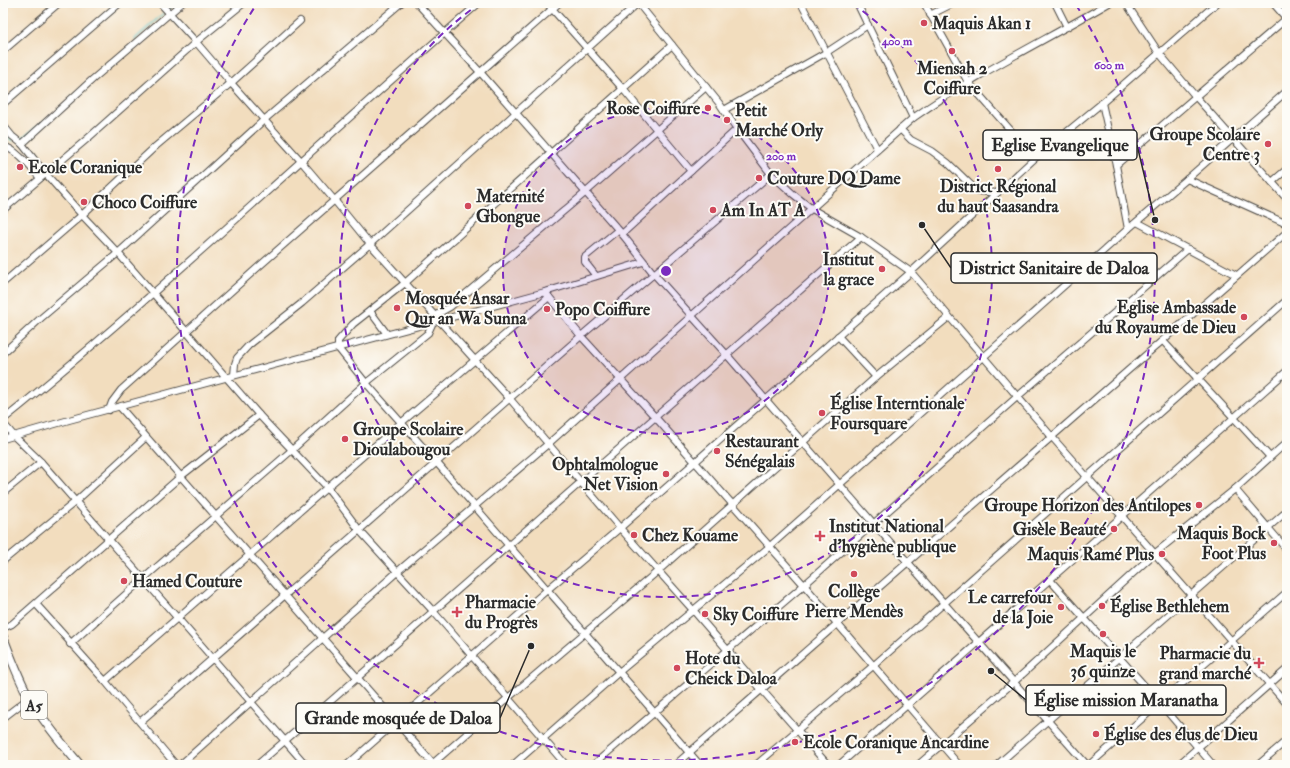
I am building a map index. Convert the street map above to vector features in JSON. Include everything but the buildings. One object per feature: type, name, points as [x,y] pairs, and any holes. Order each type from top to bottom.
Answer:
[{"type":"main road","name":"A5","points":[[3,637],[29,698],[44,720],[80,765]]},
{"type":"street","points":[[3,51],[59,3]]},
{"type":"street","points":[[3,104],[120,3]]},
{"type":"street","points":[[160,3],[301,161],[435,319],[510,399],[580,482],[828,765]]},
{"type":"street","points":[[20,143],[94,79],[167,12],[182,3]]},
{"type":"street","points":[[3,210],[87,139],[196,42],[244,3]]},
{"type":"street","points":[[3,353],[41,318],[118,253],[264,120],[401,3]]},
{"type":"street","points":[[417,3],[516,113],[620,232],[643,262],[727,355],[979,644],[1088,765],[1287,592]]},
{"type":"street","points":[[3,420],[73,363],[153,294],[220,232],[479,3]]},
{"type":"street","points":[[547,3],[623,89],[691,171]]},
{"type":"street","points":[[109,410],[116,396],[186,331],[559,3]]},
{"type":"street","points":[[234,375],[237,358],[249,345],[302,303],[370,244],[638,3],[724,110],[771,174],[812,209],[861,237],[911,272],[1017,397],[1287,704]]},
{"type":"street","points":[[801,3],[877,149]]},
{"type":"street","points":[[857,3],[913,118]]},
{"type":"street","points":[[924,3],[968,82],[1036,158]]},
{"type":"street","points":[[930,15],[954,3]]},
{"type":"street","points":[[1055,3],[1066,28]]},
{"type":"street","points":[[180,765],[398,572],[548,444],[620,378],[913,118],[968,82],[1109,3]]},
{"type":"street","points":[[1126,3],[1159,53],[1287,199]]},
{"type":"street","points":[[346,765],[766,400],[911,272],[1036,158],[1217,3]]},
{"type":"street","points":[[1116,165],[1287,19],[1273,3]]},
{"type":"street","points":[[3,283],[82,215],[156,146],[231,83],[300,21]]},
{"type":"street","points":[[724,110],[826,52],[868,25]]},
{"type":"street","points":[[672,45],[550,152],[405,283],[353,324],[338,341],[338,348],[366,383],[700,765]]},
{"type":"street","points":[[70,644],[292,450],[366,383],[428,332],[435,319],[585,193],[706,87]]},
{"type":"street","points":[[512,765],[619,672],[769,547],[1128,229],[1287,91]]},
{"type":"street","points":[[1102,103],[1128,229]]},
{"type":"street","points":[[3,125],[82,215],[118,253],[258,415],[327,488],[360,531],[433,611],[566,765]]},
{"type":"street","points":[[596,276],[585,262],[585,257],[620,232],[737,129]]},
{"type":"street","points":[[900,129],[911,140],[932,151],[948,163],[978,191],[997,193]]},
{"type":"street","points":[[3,146],[7,147],[25,161],[40,178]]},
{"type":"street","points":[[1272,182],[1287,169]]},
{"type":"street","points":[[140,722],[581,336],[771,174]]},
{"type":"street","points":[[1187,179],[1287,224]]},
{"type":"street","points":[[1137,222],[1236,275]]},
{"type":"street","points":[[675,765],[1287,232]]},
{"type":"street","points":[[257,765],[358,679],[433,611],[580,482],[656,418],[861,237]]},
{"type":"street","points":[[593,765],[804,585],[1017,397],[1188,249]]},
{"type":"street","points":[[3,439],[234,375],[338,348],[435,319],[547,295],[596,276],[643,262]]},
{"type":"street","points":[[547,295],[581,336],[804,585],[959,765]]},
{"type":"street","points":[[105,681],[178,619],[547,295]]},
{"type":"street","points":[[756,765],[873,666],[1287,300]]},
{"type":"street","points":[[370,311],[387,334]]},
{"type":"street","points":[[120,407],[145,438],[396,721],[432,765],[508,698],[658,571],[876,378],[949,317]]},
{"type":"street","points":[[838,336],[876,378]]},
{"type":"street","points":[[1163,340],[1270,457]]},
{"type":"street","points":[[839,765],[979,644],[1122,516],[1287,372]]},
{"type":"street","points":[[3,628],[12,624],[36,604],[180,477],[258,415]]},
{"type":"street","points":[[3,423],[40,462],[306,765]]},
{"type":"street","points":[[3,561],[75,502],[145,438]]},
{"type":"street","points":[[918,765],[1014,682],[1154,554],[1235,489],[1287,442]]},
{"type":"street","points":[[3,493],[40,462]]},
{"type":"street","points":[[1235,489],[1287,550]]},
{"type":"street","points":[[997,765],[1120,659],[1287,511]]},
{"type":"street","points":[[1050,580],[1213,765]]},
{"type":"street","points":[[36,604],[70,644],[105,681],[176,765]]},
{"type":"street","points":[[1178,765],[1287,669]]},
{"type":"street","points":[[3,718],[29,698]]},
{"type":"street","points":[[1258,765],[1287,740]]},
{"type":"waterway","points":[[168,10],[176,3]]},
{"type":"waterway","points":[[135,39],[165,12]]},
{"type":"waterway","points":[[19,139],[24,137],[40,124]]},
{"type":"waterway","points":[[3,131],[12,141],[13,140]]},
{"type":"place","name":"Maquis Akan 1","points":[[924,23]]},
{"type":"place","name":"Miensah 2 Coiffure","points":[[952,51]]},
{"type":"place","name":"Rose Coiffure","points":[[708,108]]},
{"type":"place","name":"Petit Marché Orly","points":[[727,120]]},
{"type":"place","name":"Groupe Scolaire Centre 3","points":[[1268,144]]},
{"type":"place","name":"Ecole Coranique","points":[[20,167]]},
{"type":"place","name":"District Régional du haut Saasandra","points":[[998,169]]},
{"type":"place","name":"Couture DQ Dame","points":[[759,178]]},
{"type":"place","name":"Choco Coiffure","points":[[84,202]]},
{"type":"place","name":"Maternité Gbongue","points":[[468,206]]},
{"type":"place","name":"Am In AT A","points":[[713,210]]},
{"type":"place","name":"Eglise Evangelique","points":[[1155,220]]},
{"type":"place","name":"District Sanitaire de Daloa","points":[[922,225]]},
{"type":"place","name":"Institut la grace","points":[[882,269]]},
{"type":"place","name":"Mosquée Ansar Qur an Wa Sunna","points":[[397,308]]},
{"type":"place","name":"Popo Coiffure","points":[[547,309]]},
{"type":"place","name":"Eglise Ambassade du Royaume de Dieu","points":[[1244,317]]},
{"type":"place","name":"Église Interntionale Foursquare","points":[[822,413]]},
{"type":"place","name":"Groupe Scolaire Dioulabougou","points":[[345,439]]},
{"type":"place","name":"Restaurant Sénégalais","points":[[717,451]]},
{"type":"place","name":"Ophtalmologue Net Vision","points":[[666,474]]},
{"type":"place","name":"Groupe Horizon des Antilopes","points":[[1199,505]]},
{"type":"place","name":"Gisèle Beauté","points":[[1114,529]]},
{"type":"place","name":"Chez Kouame","points":[[634,535]]},
{"type":"place","name":"Institut National d'hygiène publique","points":[[820,536]]},
{"type":"place","name":"Maquis Bock Foot Plus","points":[[1274,543]]},
{"type":"place","name":"Maquis Ramé Plus","points":[[1162,554]]},
{"type":"place","name":"Collège Pierre Mendès","points":[[854,574]]},
{"type":"place","name":"Hamed Couture","points":[[124,581]]},
{"type":"place","name":"Église Bethlehem","points":[[1102,606]]},
{"type":"place","name":"Le carrefour de la Joie","points":[[1061,607]]},
{"type":"place","name":"Pharmacie du Progrès","points":[[457,612]]},
{"type":"place","name":"Sky Coiffure","points":[[705,614]]},
{"type":"place","name":"Maquis le 36 quinze","points":[[1103,634]]},
{"type":"place","name":"Grande mosquée de Daloa","points":[[531,646]]},
{"type":"place","name":"Pharmacie du grand marché","points":[[1259,663]]},
{"type":"place","name":"Hote du Cheick Daloa","points":[[677,668]]},
{"type":"place","name":"Église mission Maranatha","points":[[991,671]]},
{"type":"place","name":"Église des élus de Dieu","points":[[1096,734]]},
{"type":"place","name":"Ecole Coranique Ancardine","points":[[795,742]]}]
